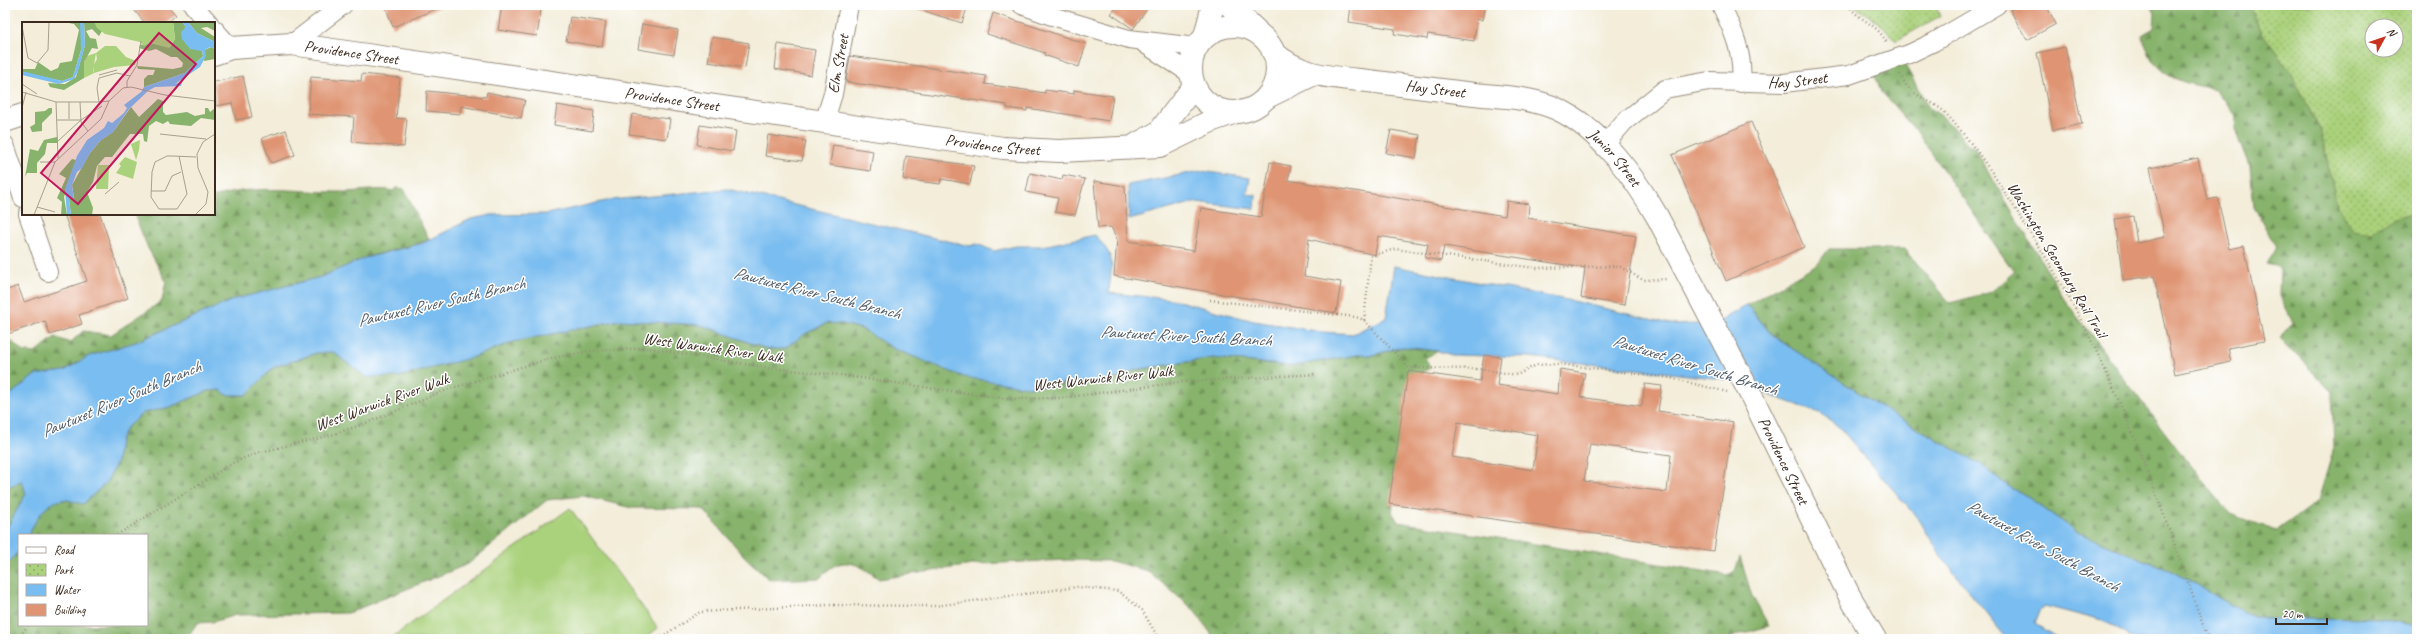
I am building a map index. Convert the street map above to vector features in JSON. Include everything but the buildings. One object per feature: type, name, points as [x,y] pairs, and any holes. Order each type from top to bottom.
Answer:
[{"type":"main road","points":[[1213,5],[1201,41],[1191,60],[1193,80],[1201,97],[1211,106],[1223,111],[1236,112],[1258,105],[1267,97],[1312,75]]},
{"type":"main road","points":[[1228,5],[1259,34],[1274,52],[1277,63],[1277,75],[1273,87],[1267,97]]},
{"type":"main road","points":[[1201,41],[1217,28],[1232,25],[1246,27],[1259,34]]},
{"type":"main road","name":"Providence Street","points":[[222,51],[292,44],[1003,148],[1059,151],[1160,146],[1213,120],[1236,112]]},
{"type":"main road","name":"Hay Street","points":[[1274,52],[1284,62],[1312,75],[1516,98],[1558,109]]},
{"type":"main road","name":"Providence Street","points":[[1130,147],[1159,132],[1193,80]]},
{"type":"main road","name":"Junior Street","points":[[1558,109],[1605,144],[1638,185],[1658,218]]},
{"type":"main road","points":[[5,121],[22,115]]},
{"type":"main road","name":"Providence Street","points":[[1658,218],[1753,399],[1850,598],[1875,639]]},
{"type":"street","points":[[193,5],[208,22]]},
{"type":"street","points":[[292,44],[343,5]]},
{"type":"street","name":"Elm Street","points":[[824,122],[833,94],[849,5]]},
{"type":"street","points":[[1022,5],[1052,16],[1139,41],[1201,41]]},
{"type":"street","points":[[1721,5],[1736,36],[1742,71],[1741,83]]},
{"type":"street","name":"Hay Street","points":[[1605,144],[1624,122],[1665,89],[1709,81],[1784,83],[1826,79],[1848,75],[1894,60],[1934,42],[1997,5]]},
{"type":"street","points":[[215,32],[222,51]]},
{"type":"street","points":[[1139,41],[1193,80]]},
{"type":"street","points":[[5,145],[22,195]]},
{"type":"street","points":[[28,215],[48,272]]},
{"type":"path","name":"Washington Secondary Rail Trail","points":[[1848,5],[1882,33],[1909,89],[1919,98],[1937,106],[1947,114],[1960,130],[1994,177],[2063,286],[2091,337],[2119,398],[2160,504],[2208,639]]},
{"type":"path","points":[[1364,320],[1371,256],[1395,249],[1535,268],[1619,266],[1643,280],[1690,279]]},
{"type":"path","points":[[1210,300],[1356,317],[1364,320],[1409,368],[1478,369],[1517,375],[1536,365],[1559,364],[1671,378],[1753,399]]},
{"type":"path","name":"West Warwick River Walk","points":[[120,534],[232,463],[256,453],[328,436],[364,424],[449,389],[548,360],[589,352],[648,348],[769,368],[840,375],[1008,399],[1061,398],[1180,382],[1318,374]]},
{"type":"path","points":[[658,639],[700,612],[829,605],[935,606],[1077,587],[1118,591],[1142,610],[1159,639]]},
{"type":"path","points":[[18,639],[27,626]]},
{"type":"green space","points":[[1853,5],[1935,5],[1940,16],[1896,41],[1883,26]]},
{"type":"green space","points":[[2151,5],[2248,5],[2263,34],[2292,74],[2321,132],[2337,205],[2371,233],[2398,217],[2417,214],[2417,626],[2381,619],[2305,618],[2285,621],[2245,613],[2176,573],[2079,533],[2020,492],[2012,489],[1980,464],[1885,410],[1773,336],[1747,305],[1817,264],[1829,249],[1905,249],[1950,303],[1991,292],[2014,272],[1917,132],[1881,91],[1872,67],[1901,58],[1929,108],[1943,117],[1969,145],[1974,147],[2064,299],[2176,447],[2230,514],[2276,531],[2318,501],[2334,448],[2332,392],[2280,338],[2293,323],[2279,295],[2280,270],[2276,266],[2267,264],[2276,247],[2254,207],[2250,166],[2236,129],[2237,117],[2215,89],[2182,81],[2168,75],[2155,64],[2149,54],[2142,35],[2154,28],[2155,12]]},
{"type":"green space","points":[[2248,5],[2417,5],[2417,214],[2398,217],[2371,233],[2353,230],[2337,205],[2321,132],[2292,74],[2263,34]]},
{"type":"green space","points":[[397,188],[404,189],[429,240],[365,258],[321,277],[235,299],[136,342],[89,356],[64,371],[35,375],[5,399],[5,335],[22,351],[35,353],[55,337],[70,343],[83,331],[111,335],[162,301],[166,281],[148,248],[134,215],[215,215],[215,197],[247,190],[328,192],[375,190],[393,191]]},
{"type":"green space","points":[[620,320],[701,325],[767,349],[784,349],[803,335],[827,323],[843,324],[862,329],[892,348],[1028,387],[1076,382],[1102,385],[1135,370],[1213,358],[1292,366],[1363,354],[1370,356],[1403,347],[1438,351],[1425,358],[1431,368],[1420,373],[1409,399],[1392,512],[1398,522],[1728,575],[1735,571],[1740,557],[1752,596],[1769,626],[1737,635],[1729,639],[1215,639],[1193,609],[1148,571],[1111,561],[1068,560],[979,564],[879,579],[863,568],[849,563],[842,563],[827,570],[820,578],[770,580],[745,557],[703,509],[632,508],[583,496],[547,500],[468,564],[348,613],[236,615],[212,622],[197,623],[186,639],[5,639],[5,559],[9,562],[18,552],[18,626],[148,626],[148,534],[29,534],[37,518],[50,504],[64,500],[83,504],[106,483],[117,462],[120,440],[126,428],[143,413],[170,407],[208,391],[220,390],[227,395],[246,395],[274,367],[317,353],[333,352],[366,377],[471,358],[513,342]]},
{"type":"green space","points":[[22,481],[26,494],[5,531],[5,488]]},
{"type":"green space","points":[[570,508],[658,628],[644,639],[390,639]]},
{"type":"water","points":[[1201,171],[1250,178],[1247,194],[1256,195],[1255,209],[1195,202],[1129,220],[1128,185]]},
{"type":"water","name":"Pawtuxet River South Branch","points":[[727,189],[970,246],[977,244],[994,251],[1016,246],[1043,246],[1095,235],[1110,257],[1112,268],[1109,293],[1171,299],[1254,321],[1322,332],[1353,334],[1386,318],[1394,266],[1577,302],[1675,325],[1716,323],[1747,305],[1773,336],[1885,410],[1980,464],[2012,489],[2020,492],[2079,533],[2176,573],[2245,613],[2285,621],[2305,618],[2381,619],[2417,626],[2417,639],[2135,639],[2103,621],[2045,606],[2041,609],[2035,624],[2059,639],[2009,639],[2003,634],[1940,555],[1920,521],[1839,427],[1822,414],[1751,388],[1740,381],[1529,357],[1452,355],[1438,351],[1403,347],[1369,356],[1363,354],[1292,366],[1213,358],[1135,370],[1102,385],[1076,382],[1028,387],[964,377],[892,348],[862,329],[843,324],[827,323],[803,335],[785,349],[767,349],[701,325],[620,320],[513,342],[471,358],[398,377],[366,377],[333,352],[317,353],[274,367],[246,395],[227,395],[220,390],[208,391],[170,407],[143,413],[126,428],[120,440],[117,462],[106,483],[83,504],[62,500],[50,505],[41,513],[29,534],[18,534],[18,552],[9,562],[5,559],[5,531],[26,494],[22,481],[5,488],[5,399],[35,375],[64,371],[89,356],[136,342],[235,299],[321,277],[365,258],[423,243],[471,219],[491,215],[547,214],[611,200]]}]
